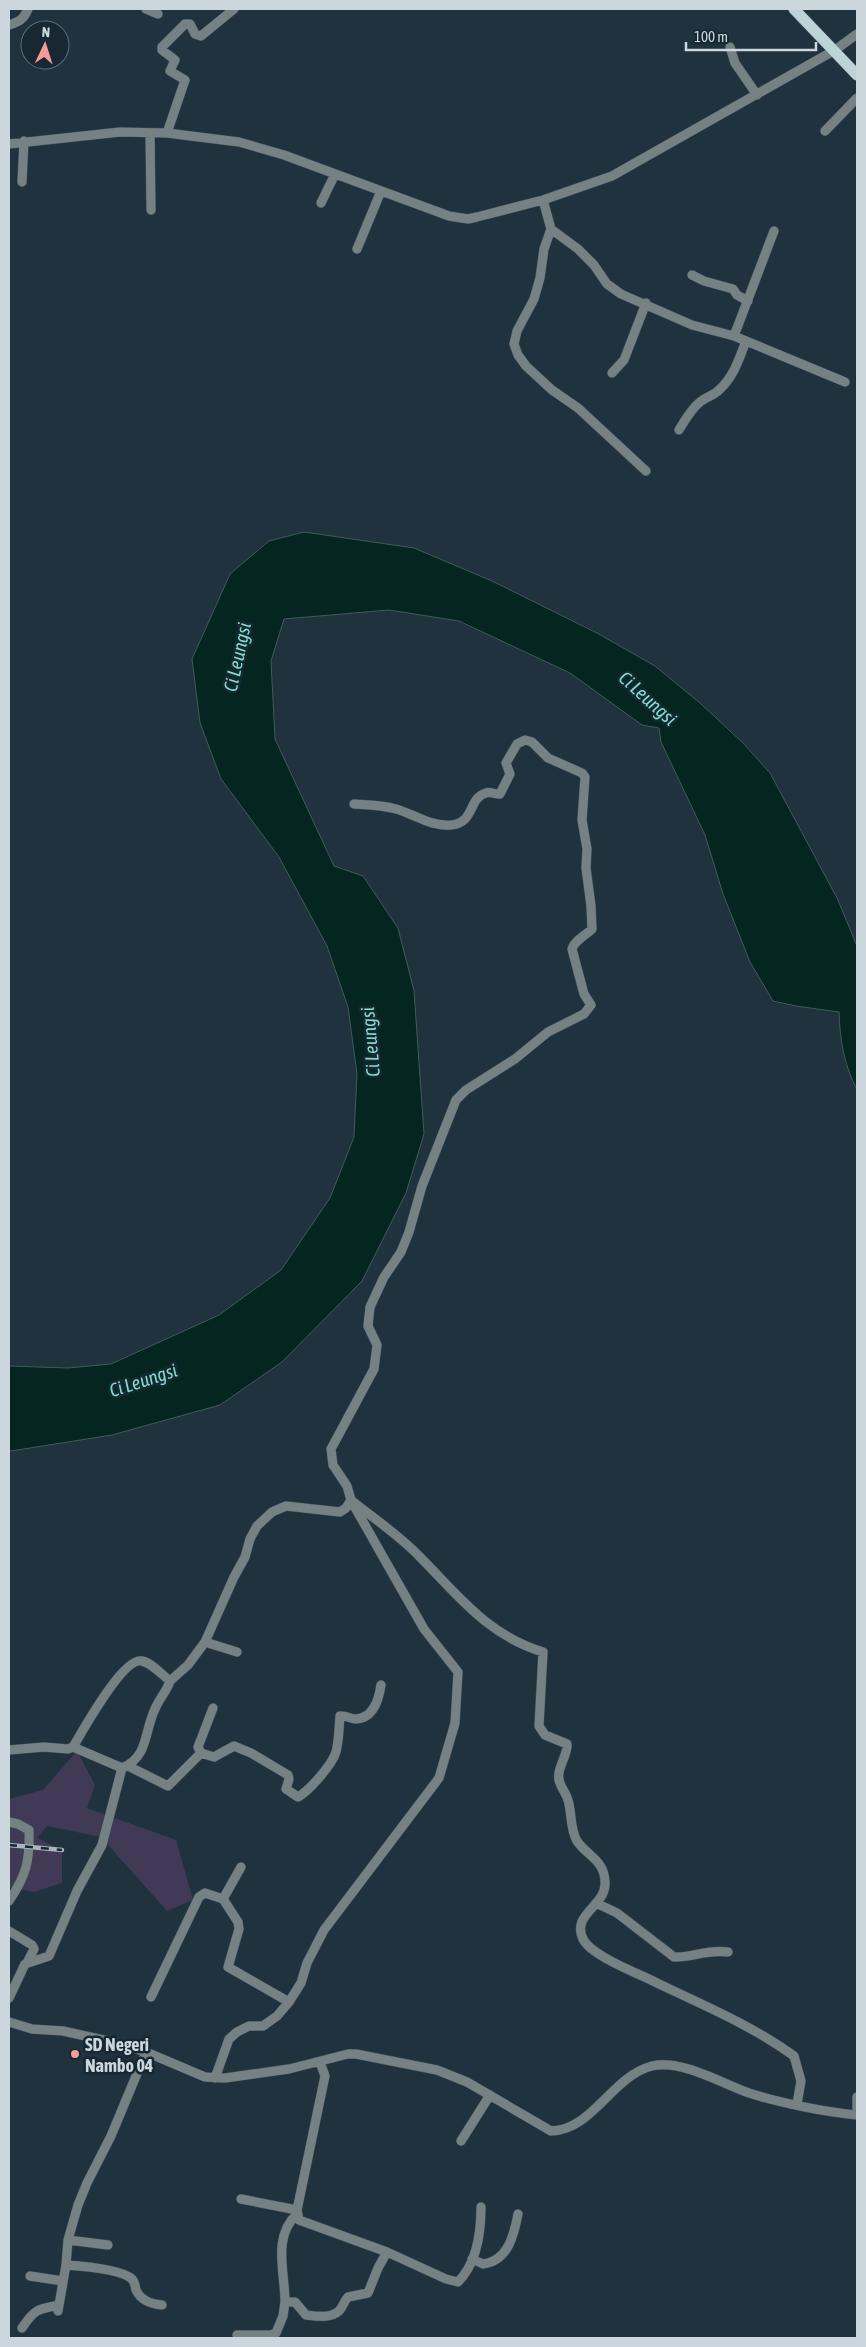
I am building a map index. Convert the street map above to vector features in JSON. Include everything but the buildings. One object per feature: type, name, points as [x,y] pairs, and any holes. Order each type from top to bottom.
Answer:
[{"type":"main road","points":[[794,9],[857,75]]},
{"type":"street","points":[[9,25],[25,17],[28,9]]},
{"type":"street","points":[[146,9],[158,14]]},
{"type":"street","points":[[167,133],[185,80],[170,71],[175,60],[162,50],[162,47],[185,24],[190,24],[195,34],[201,36],[234,9]]},
{"type":"street","points":[[9,144],[120,132],[167,133],[239,142],[284,155],[449,216],[468,219],[543,200],[612,176],[835,50],[857,34]]},
{"type":"street","points":[[730,47],[735,63],[757,95]]},
{"type":"street","points":[[825,131],[857,98]]},
{"type":"street","points":[[150,133],[151,210]]},
{"type":"street","points":[[22,182],[24,141]]},
{"type":"street","points":[[321,203],[335,174]]},
{"type":"street","points":[[357,249],[381,191]]},
{"type":"street","points":[[543,200],[551,229],[544,249],[534,298],[517,331],[514,344],[518,355],[526,366],[552,390],[578,408],[646,471]]},
{"type":"street","points":[[551,229],[589,260],[607,284],[626,297],[646,303],[692,325],[734,336],[844,382]]},
{"type":"street","points":[[734,336],[774,231]]},
{"type":"street","points":[[692,275],[704,281],[733,288],[737,295],[748,301]]},
{"type":"street","points":[[612,373],[624,360],[646,303]]},
{"type":"street","points":[[679,430],[690,412],[702,400],[715,395],[727,382],[734,372],[746,341]]},
{"type":"street","points":[[215,2078],[229,2039],[237,2032],[249,2026],[263,2026],[277,2016],[289,2002],[301,1983],[307,1963],[324,1930],[439,1778],[455,1723],[458,1672],[424,1629],[351,1500],[347,1486],[333,1464],[331,1449],[374,1369],[377,1345],[368,1326],[370,1307],[384,1277],[401,1252],[409,1232],[422,1186],[456,1100],[466,1090],[515,1059],[548,1032],[589,1010],[590,1006],[584,994],[572,949],[575,942],[592,929],[586,868],[587,849],[582,820],[585,777],[582,773],[548,758],[532,742],[525,740],[517,744],[506,763],[510,774],[500,794],[488,792],[483,794],[476,799],[469,816],[457,823],[437,824],[397,809],[354,804]]},
{"type":"street","points":[[27,1963],[49,1956],[78,1891],[102,1845],[125,1767],[144,1748],[155,1708],[170,1681],[188,1665],[205,1642],[234,1576],[245,1557],[250,1538],[257,1526],[272,1512],[286,1506],[340,1512],[346,1508],[351,1500]]},
{"type":"street","points":[[351,1500],[418,1555],[485,1622],[520,1645],[543,1652],[539,1726],[545,1735],[560,1740],[568,1747],[558,1774],[560,1786],[569,1802],[577,1842],[596,1859],[605,1883],[603,1892],[596,1904],[585,1914],[581,1921],[581,1934],[588,1946],[618,1965],[754,2031],[794,2056],[801,2081],[797,2104]]},
{"type":"street","points":[[205,1642],[237,1652]]},
{"type":"street","points":[[9,1750],[44,1747],[68,1749],[73,1747],[107,1692],[133,1663],[142,1661],[170,1681]]},
{"type":"street","points":[[201,1754],[214,1757],[230,1747],[239,1748],[288,1775],[289,1779],[286,1788],[298,1797],[310,1788],[336,1753],[340,1716],[356,1719],[368,1714],[378,1702],[381,1685]]},
{"type":"street","points":[[201,1754],[198,1747],[213,1708]]},
{"type":"street","points":[[73,1747],[168,1786],[201,1754]]},
{"type":"street","points":[[9,1822],[29,1830],[30,1848],[25,1876],[9,1901]]},
{"type":"street","points":[[223,1900],[241,1867]]},
{"type":"street","points":[[151,1997],[199,1897],[205,1893],[223,1900],[238,1922],[239,1929],[228,1964],[230,1970],[289,2002]]},
{"type":"street","points":[[596,1904],[618,1913],[674,1957],[682,1958],[712,1950],[728,1952]]},
{"type":"street","points":[[9,1932],[32,1945],[34,1949],[23,1967],[9,1998]]},
{"type":"street","points":[[9,2022],[32,2028],[86,2035],[146,2052],[205,2077],[215,2078],[262,2073],[320,2062],[348,2054],[419,2066],[454,2075],[551,2131],[562,2131],[584,2118],[630,2078],[651,2066],[666,2065],[682,2067],[751,2093],[857,2115]]},
{"type":"street","points":[[22,2328],[31,2314],[38,2309],[58,2308],[66,2265],[68,2240],[87,2183],[103,2153],[146,2052]]},
{"type":"street","points":[[320,2062],[325,2076],[297,2212],[299,2220],[387,2252],[446,2279],[458,2282],[466,2274],[479,2239],[481,2207]]},
{"type":"street","points":[[461,2141],[490,2095]]},
{"type":"street","points":[[857,2097],[857,2108]]},
{"type":"street","points":[[241,2198],[297,2212]]},
{"type":"street","points":[[237,2335],[270,2335],[276,2333],[283,2316],[285,2302],[280,2253],[284,2234],[291,2219],[297,2212]]},
{"type":"street","points":[[472,2259],[484,2264],[500,2259],[505,2253],[518,2214]]},
{"type":"street","points":[[68,2240],[108,2245]]},
{"type":"street","points":[[285,2302],[295,2302],[306,2315],[328,2316],[335,2314],[348,2297],[368,2293],[387,2252]]},
{"type":"street","points":[[66,2265],[87,2267],[126,2276],[133,2280],[141,2298],[150,2304],[162,2305]]},
{"type":"street","points":[[30,2276],[63,2281]]},
{"type":"shaded area","points":[[77,1751],[95,1785],[87,1808],[176,1840],[193,1900],[167,1911],[101,1837],[47,1826],[37,1838],[62,1850],[62,1883],[34,1892],[9,1887],[9,1799],[43,1790]]},
{"type":"water","name":"Ci Leungsi","points":[[304,532],[414,548],[492,581],[597,633],[655,666],[700,703],[743,743],[770,773],[837,898],[857,946],[857,1090],[844,1052],[840,1033],[839,1012],[773,1001],[750,962],[723,894],[705,835],[661,742],[659,728],[642,725],[570,673],[459,621],[389,610],[284,619],[271,661],[275,739],[334,866],[363,876],[398,928],[414,991],[424,1134],[406,1193],[362,1281],[282,1362],[220,1405],[112,1435],[11,1451],[9,1450],[9,1366],[68,1368],[111,1364],[219,1315],[281,1270],[330,1198],[354,1137],[357,1074],[348,1007],[327,946],[279,857],[221,779],[200,723],[192,659],[230,574],[269,541]]},
{"type":"railway","points":[[9,1845],[62,1850]]},
{"type":"place","name":"SD Negeri Nambo 04","points":[[75,2054]]}]
